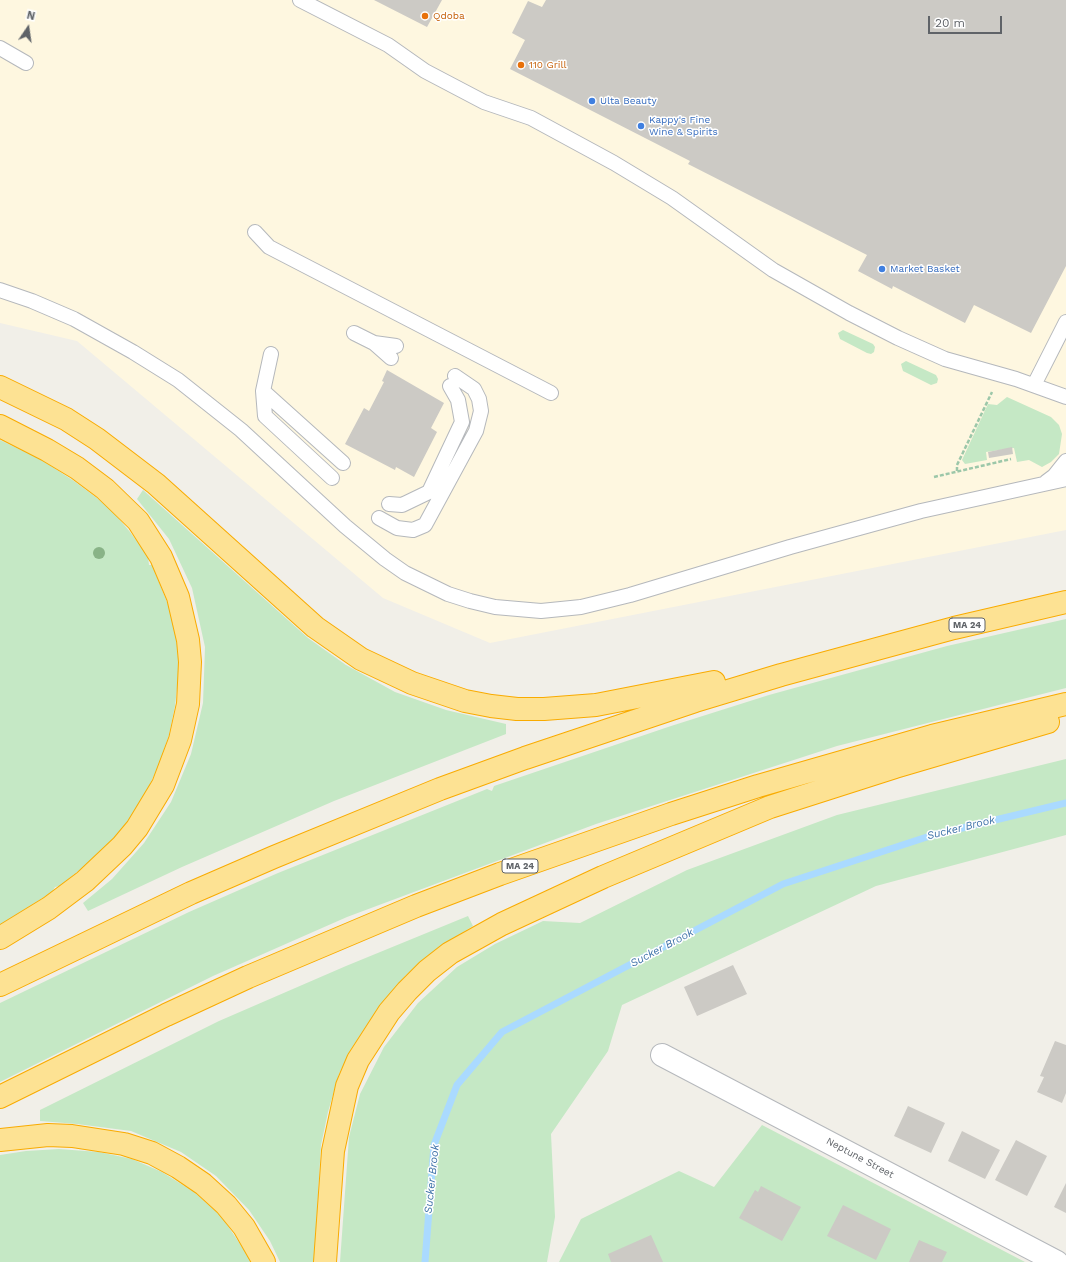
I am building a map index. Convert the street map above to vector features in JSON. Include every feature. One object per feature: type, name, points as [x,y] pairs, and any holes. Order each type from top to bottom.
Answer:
[{"type":"highway","points":[[0,387],[66,419],[128,461],[293,608],[337,644],[386,672],[439,693],[465,701],[517,709],[577,707],[623,700],[868,650]]},
{"type":"highway","points":[[0,426],[42,447],[77,468],[105,489],[138,522],[161,557],[178,597],[188,640],[190,662],[188,704],[180,740],[163,785],[137,828],[122,846],[85,881],[49,908],[0,938]]},
{"type":"highway","name":"MA 24","points":[[0,985],[191,893],[274,857],[440,789],[589,736],[695,701],[868,650],[1066,602]]},
{"type":"highway","name":"MA 24","points":[[0,1098],[159,1018],[248,977],[416,906],[507,871],[671,814],[844,760],[932,736],[1066,704]]},
{"type":"highway","points":[[326,1262],[333,1151],[347,1086],[358,1060],[389,1012],[422,976],[450,953],[502,924],[603,877],[770,807],[894,767],[1066,717]]},
{"type":"highway","points":[[0,1140],[48,1136],[72,1136],[124,1144],[152,1153],[178,1167],[203,1184],[226,1205],[244,1227],[264,1262]]},
{"type":"street","name":"Neptune Street","points":[[662,1055],[1057,1262]]},
{"type":"lane","points":[[300,0],[388,45],[424,71],[484,102],[531,118],[614,163],[672,198],[773,270],[849,313],[945,359],[1034,385],[1066,397]]},
{"type":"lane","points":[[0,48],[26,63]]},
{"type":"lane","points":[[255,232],[269,247],[551,392]]},
{"type":"lane","points":[[0,290],[52,309],[81,323],[133,352],[178,380],[236,425],[345,526],[385,559],[405,573],[443,591],[470,601],[496,607],[541,611],[581,607],[630,595],[906,515],[1066,479]]},
{"type":"lane","points":[[1034,385],[1066,322]]},
{"type":"lane","points":[[354,333],[394,352]]},
{"type":"lane","points":[[271,354],[263,391],[265,416],[332,478]]},
{"type":"lane","points":[[379,518],[397,528],[413,530],[425,525],[476,431],[482,411],[479,399],[474,389],[452,381],[458,400],[462,422],[429,492],[402,505],[389,504]]},
{"type":"lane","points":[[263,391],[344,464]]},
{"type":"lane","points":[[1051,391],[1066,409]]},
{"type":"lane","points":[[1042,484],[1054,476],[1066,461]]},
{"type":"path","points":[[957,472],[957,465],[992,391]]},
{"type":"path","points":[[934,477],[1011,459]]},
{"type":"shaded area","points":[[0,0],[1066,0],[1066,530],[490,643],[383,598],[77,341],[0,323]]},
{"type":"green space","points":[[843,330],[873,344],[875,347],[874,352],[871,354],[867,353],[840,339],[838,333]]},
{"type":"green space","points":[[906,361],[936,375],[938,379],[937,383],[931,385],[903,371],[901,364]]},
{"type":"green space","points":[[1007,397],[1051,417],[1059,425],[1062,434],[1059,454],[1051,462],[1042,467],[1029,460],[1017,462],[1014,448],[986,452],[987,460],[965,464],[962,460],[988,404],[997,405]]},
{"type":"green space","points":[[0,440],[40,459],[74,481],[109,507],[130,532],[148,556],[149,565],[152,565],[171,612],[177,643],[179,671],[175,706],[169,735],[158,767],[141,803],[120,831],[100,853],[60,886],[55,887],[52,892],[0,925]]},
{"type":"green space","points":[[143,490],[308,638],[346,665],[395,692],[446,710],[506,724],[506,734],[334,801],[182,867],[88,911],[83,903],[112,879],[144,843],[171,802],[191,754],[203,703],[205,647],[192,588],[169,539],[137,499]]},
{"type":"green space","points":[[1066,619],[1066,688],[837,746],[596,824],[347,917],[213,976],[0,1082],[0,1003],[189,912],[278,873],[487,789],[492,791],[494,786],[671,726],[769,695],[947,646]]},
{"type":"green space","points":[[1066,759],[1066,835],[876,886],[622,1005],[608,1051],[551,1134],[555,1217],[547,1262],[340,1262],[349,1137],[360,1094],[384,1047],[418,1003],[457,967],[495,944],[543,921],[580,923],[687,870],[837,815]]},
{"type":"green space","points":[[468,916],[473,926],[441,946],[406,975],[377,1009],[351,1049],[339,1074],[328,1112],[321,1145],[314,1262],[280,1262],[270,1241],[249,1210],[216,1176],[181,1152],[131,1131],[40,1121],[40,1110],[219,1021],[346,966]]},
{"type":"green space","points":[[762,1125],[1025,1262],[559,1262],[581,1219],[679,1171],[714,1187]]},
{"type":"green space","points":[[59,1149],[99,1152],[132,1159],[162,1172],[194,1192],[222,1217],[252,1262],[0,1262],[0,1155],[26,1151]]},
{"type":"building","points":[[374,0],[442,0],[427,27]]},
{"type":"building","points":[[546,0],[1066,0],[1066,266],[1031,333],[974,305],[965,323],[893,286],[892,289],[858,271],[867,255],[688,164],[690,161],[510,69],[525,40],[512,33],[528,1],[542,7]]},
{"type":"building","points":[[387,370],[444,403],[431,428],[437,432],[414,477],[396,467],[395,470],[345,444],[364,408],[369,411],[384,382],[382,381]]},
{"type":"building","points":[[1012,447],[1013,454],[989,458],[988,452]]},
{"type":"building","points":[[733,965],[747,994],[697,1016],[684,987]]},
{"type":"building","points":[[1055,1041],[1066,1045],[1066,1093],[1062,1103],[1037,1092],[1044,1077],[1040,1076]]},
{"type":"building","points":[[908,1106],[945,1123],[931,1153],[894,1136]]},
{"type":"building","points":[[962,1131],[1000,1150],[985,1179],[948,1161]]},
{"type":"building","points":[[1016,1140],[1047,1156],[1027,1196],[995,1180]]},
{"type":"building","points":[[1066,1183],[1066,1213],[1054,1207]]},
{"type":"building","points":[[761,1186],[801,1207],[782,1241],[739,1218],[755,1190],[758,1192]]},
{"type":"building","points":[[843,1205],[891,1229],[876,1260],[827,1236]]},
{"type":"building","points":[[651,1235],[663,1262],[611,1262],[608,1254]]},
{"type":"building","points":[[919,1240],[947,1252],[942,1262],[909,1262]]},
{"type":"waterway","name":"Sucker Brook","points":[[425,1262],[434,1145],[457,1085],[502,1032],[783,884],[933,835],[1066,803]]},
{"type":"place","name":"Qdoba","points":[[425,16]]},
{"type":"place","name":"110 Grill","points":[[521,65]]},
{"type":"place","name":"Ulta Beauty","points":[[592,101]]},
{"type":"place","name":"Kappy's Fine Wine & Spirits","points":[[641,126]]},
{"type":"place","name":"Market Basket","points":[[882,269]]}]
